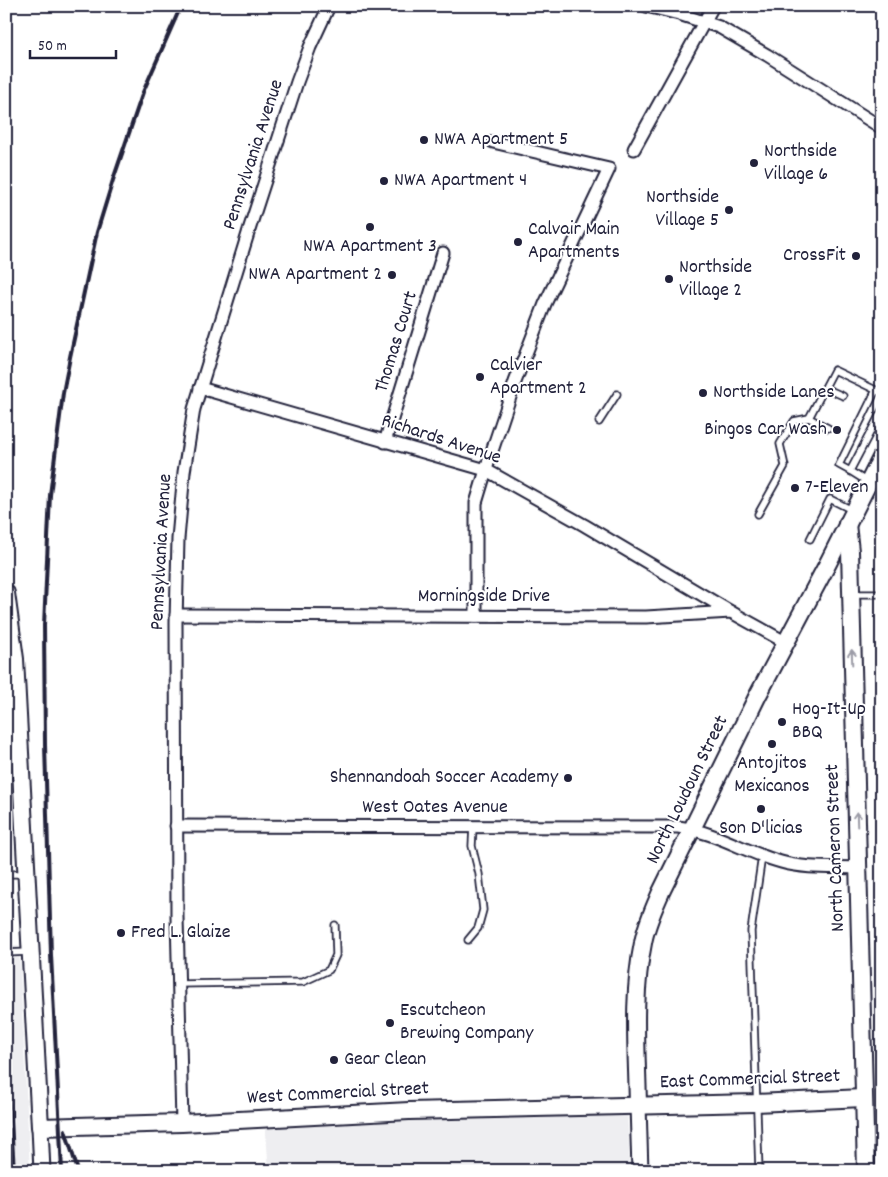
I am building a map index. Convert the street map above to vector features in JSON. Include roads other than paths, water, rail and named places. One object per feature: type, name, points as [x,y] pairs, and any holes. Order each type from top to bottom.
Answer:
[{"type":"main road","name":"North Loudoun Street","points":[[638,1105],[636,987],[648,921],[785,642],[835,550],[882,456]]},
{"type":"main road","name":"North Cameron Street","points":[[850,517],[866,1171]]},
{"type":"main road","points":[[835,550],[850,557]]},
{"type":"main road","points":[[6,593],[15,659],[28,874],[40,1127]]},
{"type":"main road","name":"East Commercial Street","points":[[638,1105],[756,1103],[863,1098]]},
{"type":"main road","name":"West Commercial Street","points":[[40,1127],[638,1105]]},
{"type":"street","name":"Pennsylvania Avenue","points":[[182,1123],[176,826],[176,615],[178,539],[184,472],[194,409],[200,388],[294,90],[310,47],[329,6]]},
{"type":"street","points":[[646,6],[719,27],[882,128]]},
{"type":"street","points":[[634,149],[713,6]]},
{"type":"street","points":[[476,616],[476,503],[515,382],[545,304],[609,169],[493,142]]},
{"type":"street","name":"Thomas Court","points":[[385,442],[443,253]]},
{"type":"street","name":"Richards Avenue","points":[[200,388],[486,470],[584,525],[731,612]]},
{"type":"street","points":[[731,612],[785,642]]},
{"type":"street","name":"Morningside Drive","points":[[176,615],[646,617],[731,612]]},
{"type":"street","name":"West Oates Avenue","points":[[176,826],[678,827],[706,832],[781,863],[802,866],[858,868]]},
{"type":"street","name":"North Loudoun Street","points":[[638,1105],[640,1171]]},
{"type":"street","points":[[40,1127],[42,1171]]},
{"type":"lane","points":[[809,418],[834,370],[879,392],[867,408],[839,465],[868,482]]},
{"type":"lane","points":[[825,388],[843,396]]},
{"type":"lane","points":[[599,422],[617,394]]},
{"type":"lane","points":[[860,405],[867,408]]},
{"type":"lane","points":[[850,471],[882,410]]},
{"type":"lane","points":[[758,514],[785,466],[780,444],[794,421],[809,418],[828,428]]},
{"type":"lane","points":[[844,436],[851,440]]},
{"type":"lane","points":[[810,539],[830,499],[850,517]]},
{"type":"lane","points":[[851,594],[882,594]]},
{"type":"lane","points":[[468,940],[478,928],[483,910],[479,874],[472,846],[473,827]]},
{"type":"lane","points":[[759,1171],[751,931],[762,856]]},
{"type":"lane","points":[[6,874],[28,874]]},
{"type":"lane","points":[[178,984],[303,982],[329,970],[336,955],[335,925]]},
{"type":"lane","points":[[6,953],[31,952]]},
{"type":"railway","points":[[62,1171],[51,955],[45,745],[44,625],[50,495],[63,393],[97,232],[143,92],[181,6]]},
{"type":"railway","points":[[6,1039],[14,1171]]},
{"type":"railway","points":[[65,1130],[78,1171]]},
{"type":"place","name":"NWA Apartment 5","points":[[424,140]]},
{"type":"place","name":"Northside Village 6","points":[[754,163]]},
{"type":"place","name":"NWA Apartment 4","points":[[384,181]]},
{"type":"place","name":"Northside Village 5","points":[[729,210]]},
{"type":"place","name":"NWA Apartment 3","points":[[370,227]]},
{"type":"place","name":"Calvair Main Apartments","points":[[518,242]]},
{"type":"place","name":"CrossFit","points":[[856,256]]},
{"type":"place","name":"NWA Apartment 2","points":[[392,275]]},
{"type":"place","name":"Northside Village 2","points":[[669,279]]},
{"type":"place","name":"Calvier Apartment 2","points":[[480,377]]},
{"type":"place","name":"Northside Lanes","points":[[703,393]]},
{"type":"place","name":"Bingos Car Wash","points":[[837,430]]},
{"type":"place","name":"7-Eleven","points":[[795,488]]},
{"type":"place","name":"Hog-It-Up BBQ","points":[[782,722]]},
{"type":"place","name":"Antojitos Mexicanos","points":[[772,744]]},
{"type":"place","name":"Shennandoah Soccer Academy","points":[[568,778]]},
{"type":"place","name":"Son D'licias","points":[[761,809]]},
{"type":"place","name":"Fred L. Glaize","points":[[121,933]]},
{"type":"place","name":"Escutcheon Brewing Company","points":[[390,1023]]},
{"type":"place","name":"Gear Clean","points":[[334,1060]]}]
